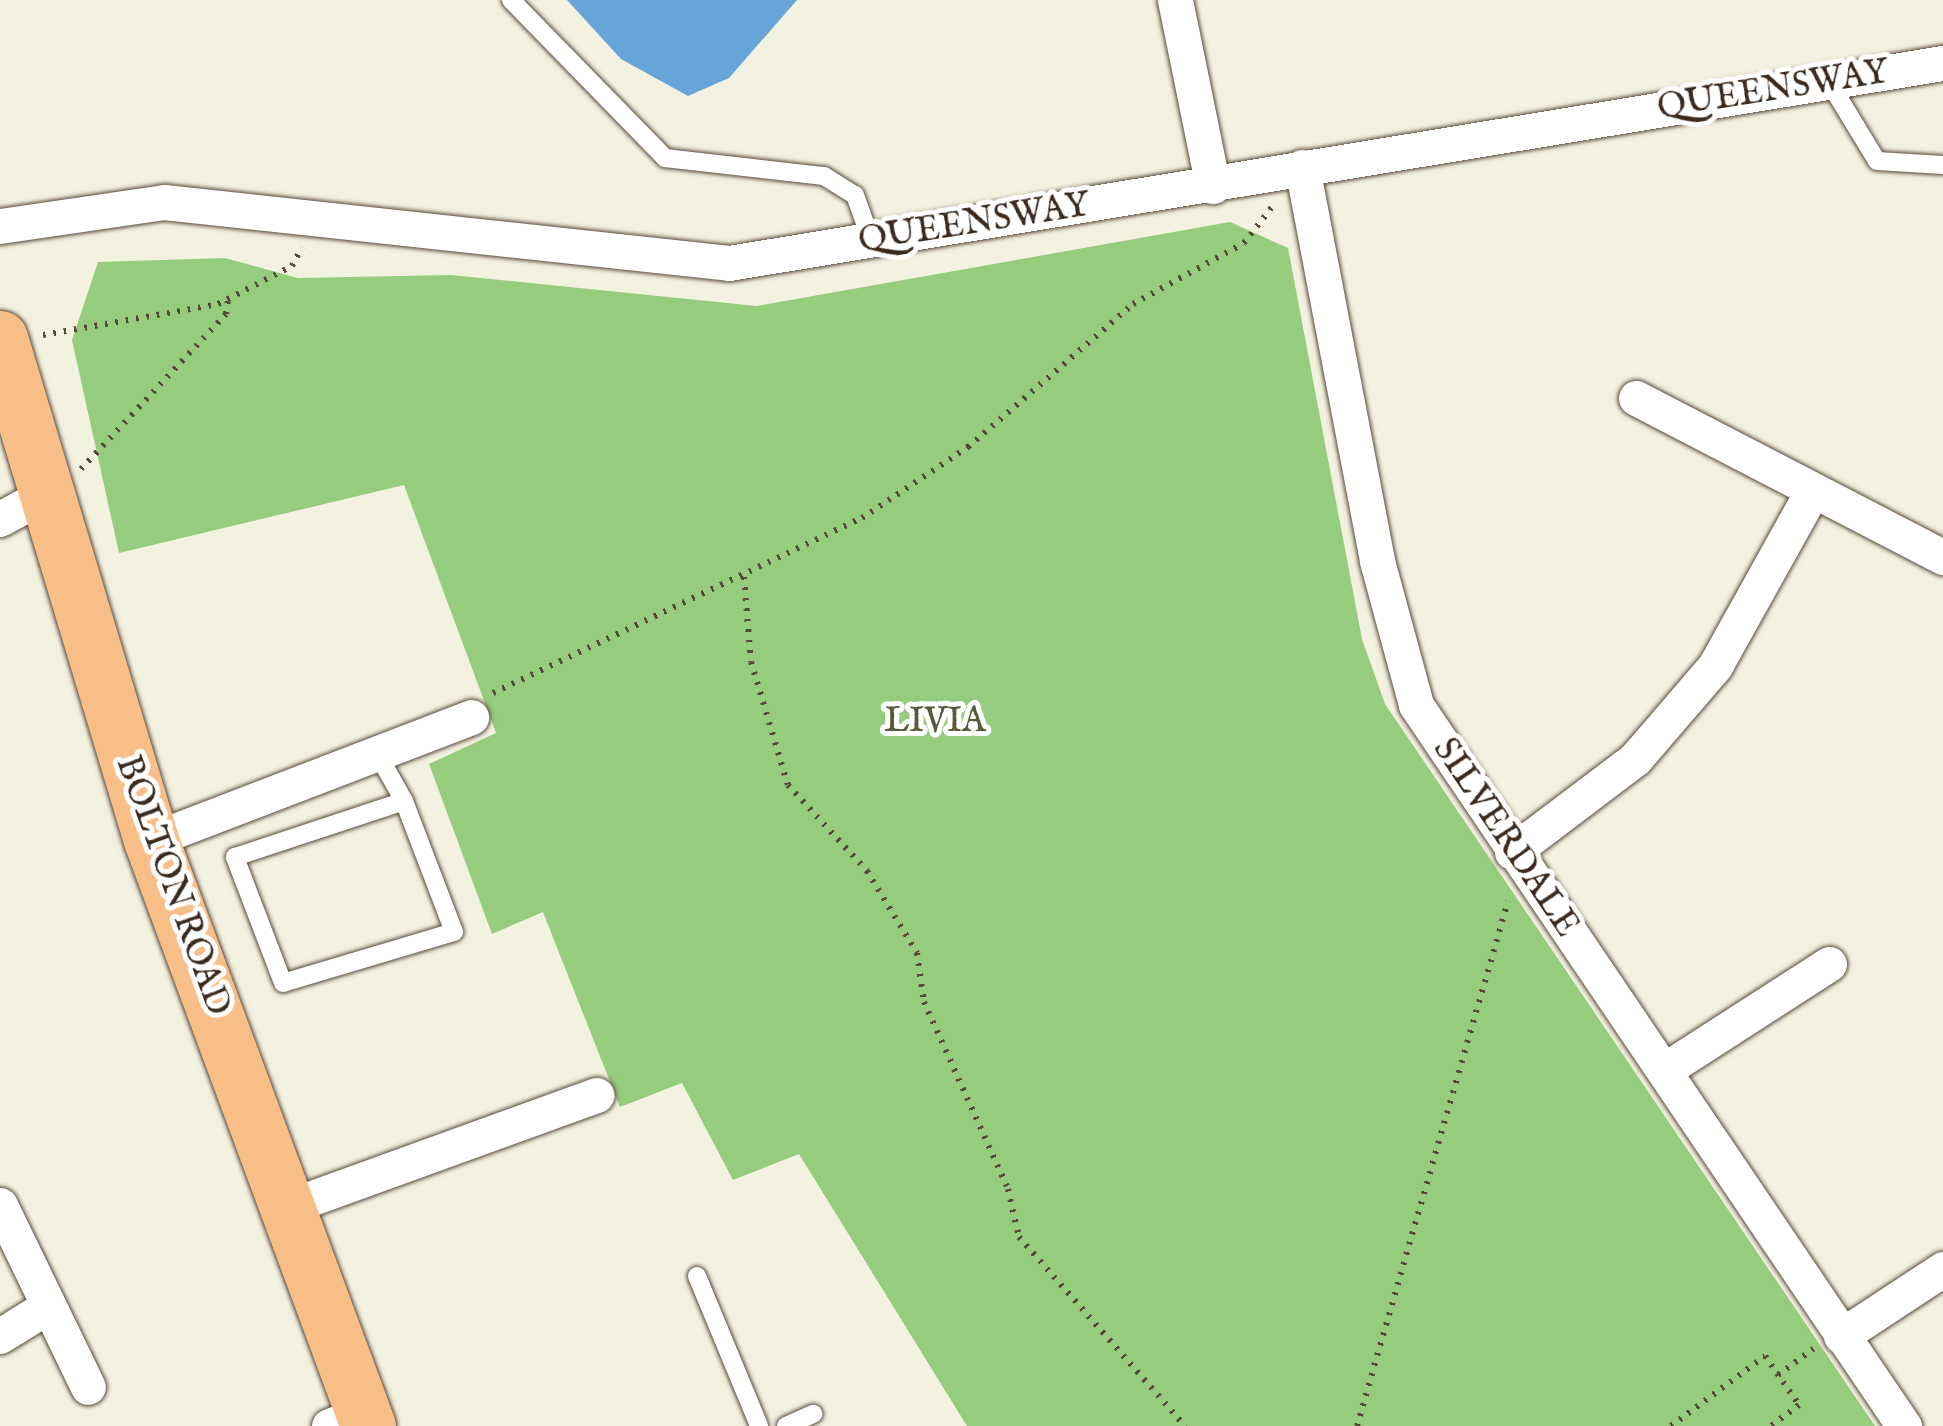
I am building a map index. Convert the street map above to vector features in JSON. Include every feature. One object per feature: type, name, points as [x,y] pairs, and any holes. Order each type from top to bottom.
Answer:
[{"type":"main road","name":"BOLTON ROAD","points":[[2,343],[21,508],[290,1206],[353,1422]]},
{"type":"street","points":[[1175,0],[1213,186]]},
{"type":"street","name":"QUEENSWAY","points":[[0,226],[164,202],[319,214],[730,263],[1943,63]]},
{"type":"street","name":"SILVERDALE","points":[[1302,167],[1377,561],[1416,704],[1521,865],[1666,1069],[1904,1426]]},
{"type":"street","points":[[1636,398],[1943,557]]},
{"type":"street","points":[[1521,865],[1635,759],[1715,666],[1813,490]]},
{"type":"street","points":[[151,840],[471,717]]},
{"type":"street","points":[[1666,1069],[1829,964]]},
{"type":"street","points":[[290,1206],[596,1095]]},
{"type":"street","points":[[0,1204],[88,1388]]},
{"type":"street","points":[[1840,1333],[1943,1269]]},
{"type":"street","points":[[0,1336],[48,1306]]},
{"type":"lane","points":[[511,0],[665,158],[824,176],[855,195],[871,240]]},
{"type":"lane","points":[[1829,82],[1877,161],[1943,165]]},
{"type":"lane","points":[[377,753],[404,802],[454,932],[283,983],[234,857],[404,802]]},
{"type":"lane","points":[[697,1276],[759,1426]]},
{"type":"lane","points":[[786,1426],[813,1414]]},
{"type":"path","points":[[471,717],[468,704],[862,518],[968,447],[1133,304],[1244,243],[1302,167]]},
{"type":"path","points":[[2,343],[229,298],[292,266],[319,214]]},
{"type":"path","points":[[21,508],[87,465],[226,314],[229,298]]},
{"type":"path","points":[[744,577],[751,662],[788,785],[867,871],[917,953],[924,1002],[1000,1170],[1019,1237],[1185,1426]]},
{"type":"path","points":[[1357,1426],[1430,1194],[1484,963],[1521,865]]},
{"type":"path","points":[[1778,1375],[1840,1333]]},
{"type":"path","points":[[1671,1426],[1764,1356],[1799,1406],[1771,1426]]},
{"type":"green space","name":"LIVIA","points":[[1230,222],[1288,248],[1362,639],[1385,704],[1875,1426],[967,1426],[799,1154],[733,1180],[682,1083],[620,1107],[543,912],[492,934],[429,764],[496,733],[404,485],[119,553],[72,340],[98,262],[225,258],[298,278],[451,275],[757,306]]},
{"type":"water","points":[[567,0],[797,0],[729,78],[688,96],[621,59]]}]
